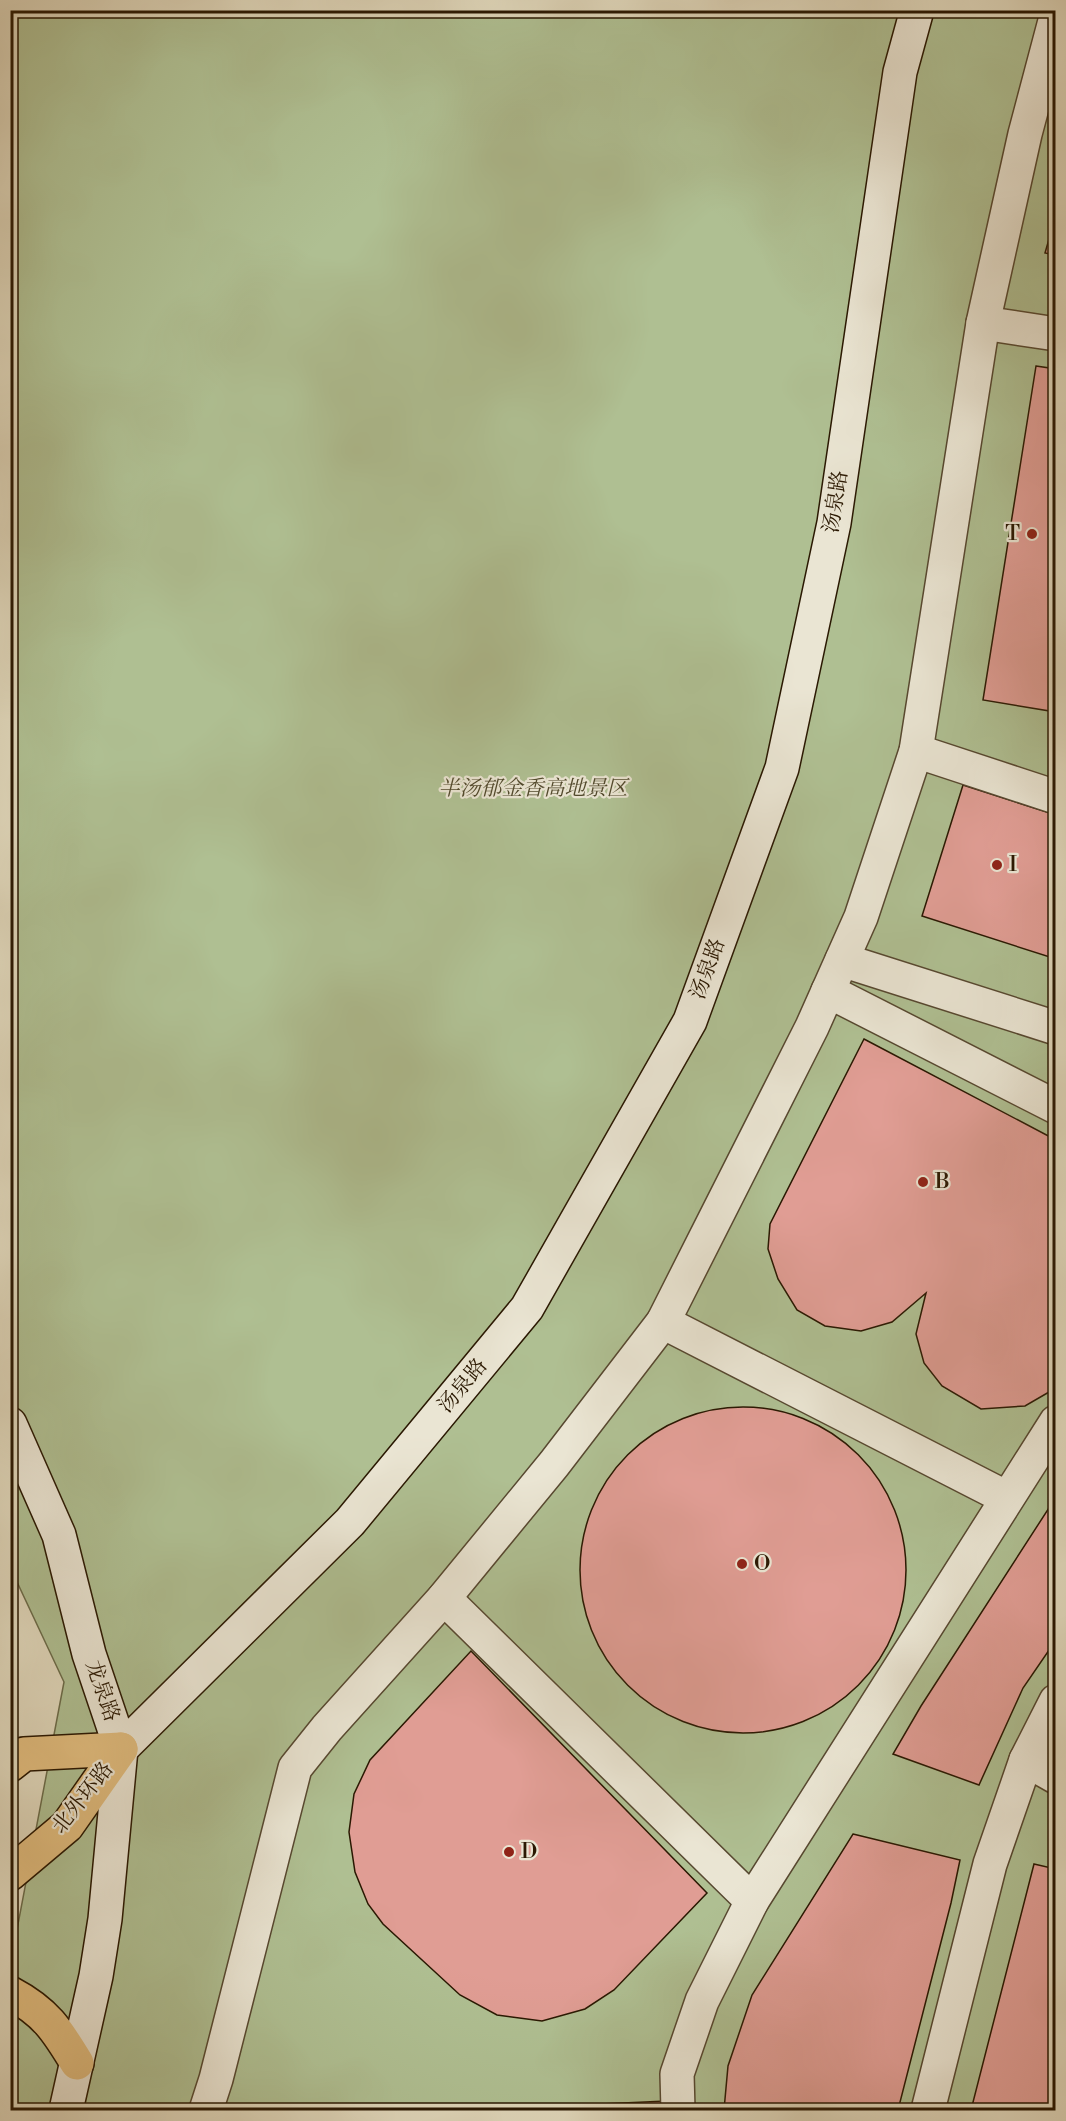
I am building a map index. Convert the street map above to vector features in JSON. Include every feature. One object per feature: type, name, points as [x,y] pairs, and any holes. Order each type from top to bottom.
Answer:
[{"type":"main road","name":"北外环路","points":[[10,1765],[24,1754],[121,1749]]},
{"type":"main road","name":"北外环路","points":[[10,1874],[67,1826],[121,1749]]},
{"type":"main road","points":[[10,1993],[35,2008],[55,2026],[77,2063]]},
{"type":"street","name":"汤泉路","points":[[121,1749],[350,1522],[527,1308],[690,1021],[782,768],[834,523],[900,72],[917,10]]},
{"type":"street","points":[[206,2110],[296,1768],[327,1728],[444,1598],[554,1464],[663,1322],[812,1027],[861,917],[916,751],[982,323],[1025,134],[1056,18]]},
{"type":"street","points":[[982,323],[1056,334]]},
{"type":"street","points":[[916,751],[1056,796]]},
{"type":"street","points":[[842,960],[1056,1028]]},
{"type":"street","points":[[828,991],[1056,1107]]},
{"type":"street","points":[[663,1322],[1007,1498]]},
{"type":"street","points":[[678,2110],[677,2074],[702,2001],[752,1901],[1056,1422]]},
{"type":"street","name":"龙泉路","points":[[10,1424],[59,1535],[89,1654],[121,1749],[105,1919],[96,1976],[66,2110]]},
{"type":"street","points":[[444,1598],[752,1901]]},
{"type":"street","points":[[928,2110],[990,1864],[1026,1760],[1056,1701]]},
{"type":"street","points":[[1026,1760],[1056,1777]]},
{"type":"green space","name":"半汤郁金香高地景区","points":[[11,11],[1055,11],[1055,2110],[11,2110],[11,1961],[64,1682],[10,1567]]},
{"type":"building","points":[[1056,215],[1056,255],[1045,253]]},
{"type":"building","name":"T","points":[[1036,366],[1056,369],[1056,712],[983,700]]},
{"type":"building","name":"I","points":[[963,785],[1056,815],[1056,959],[922,916]]},
{"type":"building","name":"B","points":[[864,1039],[1056,1140],[1056,1388],[1025,1406],[981,1409],[942,1386],[924,1363],[916,1334],[926,1293],[892,1322],[861,1331],[825,1326],[797,1310],[778,1279],[768,1249],[770,1224]]},
{"type":"building","name":"O","points":[[743,1407],[775,1410],[820,1426],[858,1455],[887,1493],[903,1538],[906,1570],[903,1602],[887,1647],[858,1685],[820,1714],[775,1730],[743,1733],[711,1730],[666,1714],[628,1685],[599,1647],[583,1602],[580,1570],[583,1538],[599,1493],[628,1455],[666,1426],[711,1410]]},
{"type":"building","points":[[1056,1497],[1056,1640],[1023,1688],[979,1785],[893,1754],[921,1706]]},
{"type":"building","name":"D","points":[[471,1651],[707,1893],[614,1990],[585,2009],[542,2021],[497,2015],[460,1995],[383,1924],[368,1904],[355,1872],[349,1832],[354,1794],[370,1760]]},
{"type":"building","points":[[853,1834],[960,1860],[898,2110],[724,2110],[728,2066],[752,1995]]},
{"type":"building","points":[[1034,1864],[1056,1869],[1056,2110],[971,2110]]},
{"type":"building","points":[[666,2101],[667,2110],[470,2110]]},
{"type":"place","name":"T","points":[[1032,534]]},
{"type":"place","name":"I","points":[[997,865]]},
{"type":"place","name":"B","points":[[923,1182]]},
{"type":"place","name":"O","points":[[742,1564]]},
{"type":"place","name":"D","points":[[509,1852]]}]
